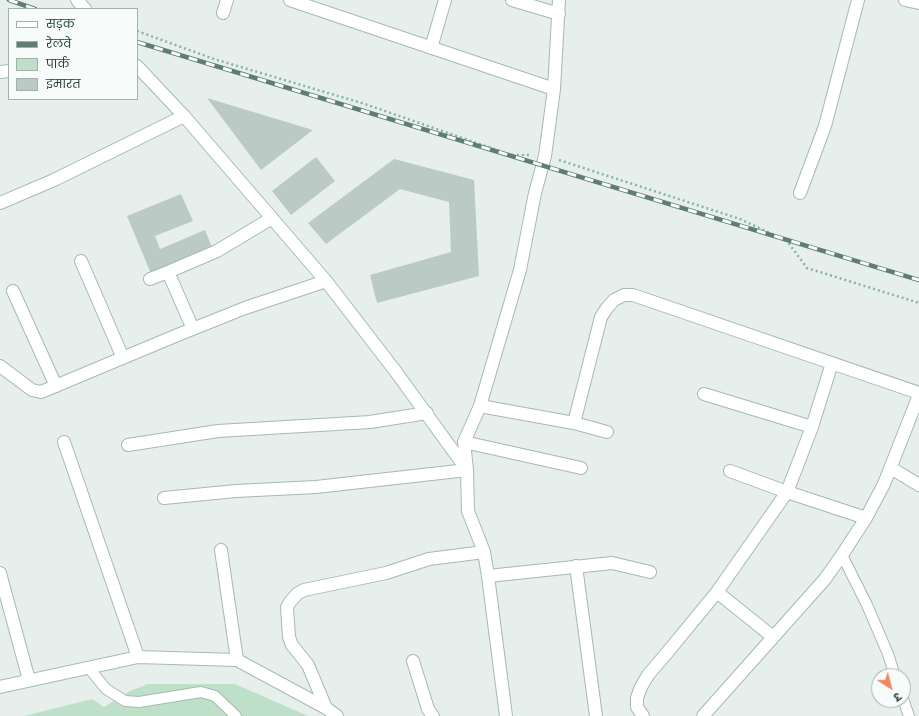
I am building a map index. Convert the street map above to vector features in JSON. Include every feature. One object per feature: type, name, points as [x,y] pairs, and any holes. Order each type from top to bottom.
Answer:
[{"type":"street","points":[[77,0],[84,8]]},
{"type":"street","points":[[223,13],[227,0]]},
{"type":"street","points":[[290,0],[554,88]]},
{"type":"street","points":[[431,48],[445,0]]},
{"type":"street","points":[[512,0],[559,14]]},
{"type":"street","points":[[506,716],[484,552],[468,511],[467,470],[464,442],[480,406],[520,270],[535,193],[545,156],[554,88],[559,0]]},
{"type":"street","points":[[800,193],[825,126],[858,0]]},
{"type":"street","points":[[905,0],[919,4]]},
{"type":"street","points":[[138,67],[184,116],[326,281],[427,413],[467,470]]},
{"type":"street","points":[[0,203],[54,180],[184,116]]},
{"type":"street","points":[[150,279],[217,251],[272,218]]},
{"type":"street","points":[[80,261],[122,358]]},
{"type":"street","points":[[168,272],[192,329]]},
{"type":"street","points":[[0,366],[32,390],[41,392],[245,308],[326,281]]},
{"type":"street","points":[[13,291],[56,386]]},
{"type":"street","points":[[574,423],[601,317],[614,300],[624,295],[633,295],[919,394],[891,468],[866,518],[842,555],[824,579],[704,716]]},
{"type":"street","points":[[643,716],[637,707],[637,698],[648,675],[717,592],[787,492],[812,427],[832,364]]},
{"type":"street","points":[[704,394],[812,427]]},
{"type":"street","points":[[480,406],[574,423],[606,432]]},
{"type":"street","points":[[128,444],[218,431],[370,422],[427,413]]},
{"type":"street","points":[[64,442],[138,657]]},
{"type":"street","points":[[464,442],[581,468]]},
{"type":"street","points":[[891,468],[919,484]]},
{"type":"street","points":[[164,498],[236,491],[316,487],[467,470]]},
{"type":"street","points":[[730,471],[787,492],[866,518]]},
{"type":"street","points":[[221,550],[237,660]]},
{"type":"street","points":[[326,708],[308,665],[292,645],[289,637],[287,607],[297,594],[304,590],[386,573],[429,559],[484,552]]},
{"type":"street","points":[[488,576],[612,563],[650,572]]},
{"type":"street","points":[[576,566],[596,716]]},
{"type":"street","points":[[0,573],[29,680]]},
{"type":"street","points":[[717,592],[773,637]]},
{"type":"street","points":[[0,687],[138,657],[237,660],[326,708],[337,716]]},
{"type":"street","points":[[413,661],[428,709],[433,716]]},
{"type":"lane","points":[[842,555],[867,605],[892,668]]},
{"type":"lane","points":[[88,667],[106,689],[125,701],[139,702],[201,692],[215,696],[236,716]]},
{"type":"path","points":[[138,31],[214,60],[365,104],[511,155],[545,156],[740,219],[788,241],[807,268],[919,303]]},
{"type":"green space","points":[[148,684],[235,684],[308,716],[24,716],[92,699],[104,707],[130,691]]},
{"type":"building","points":[[207,98],[313,130],[261,170]]},
{"type":"building","points":[[316,157],[335,181],[291,215],[272,191]]},
{"type":"building","points":[[394,159],[474,180],[479,276],[377,303],[370,275],[451,252],[449,202],[400,189],[326,244],[308,223]]},
{"type":"building","points":[[181,194],[193,221],[155,236],[160,249],[205,230],[213,250],[152,276],[127,216]]},
{"type":"railway","points":[[9,0],[32,8]]},
{"type":"railway","points":[[138,42],[919,280]]}]
